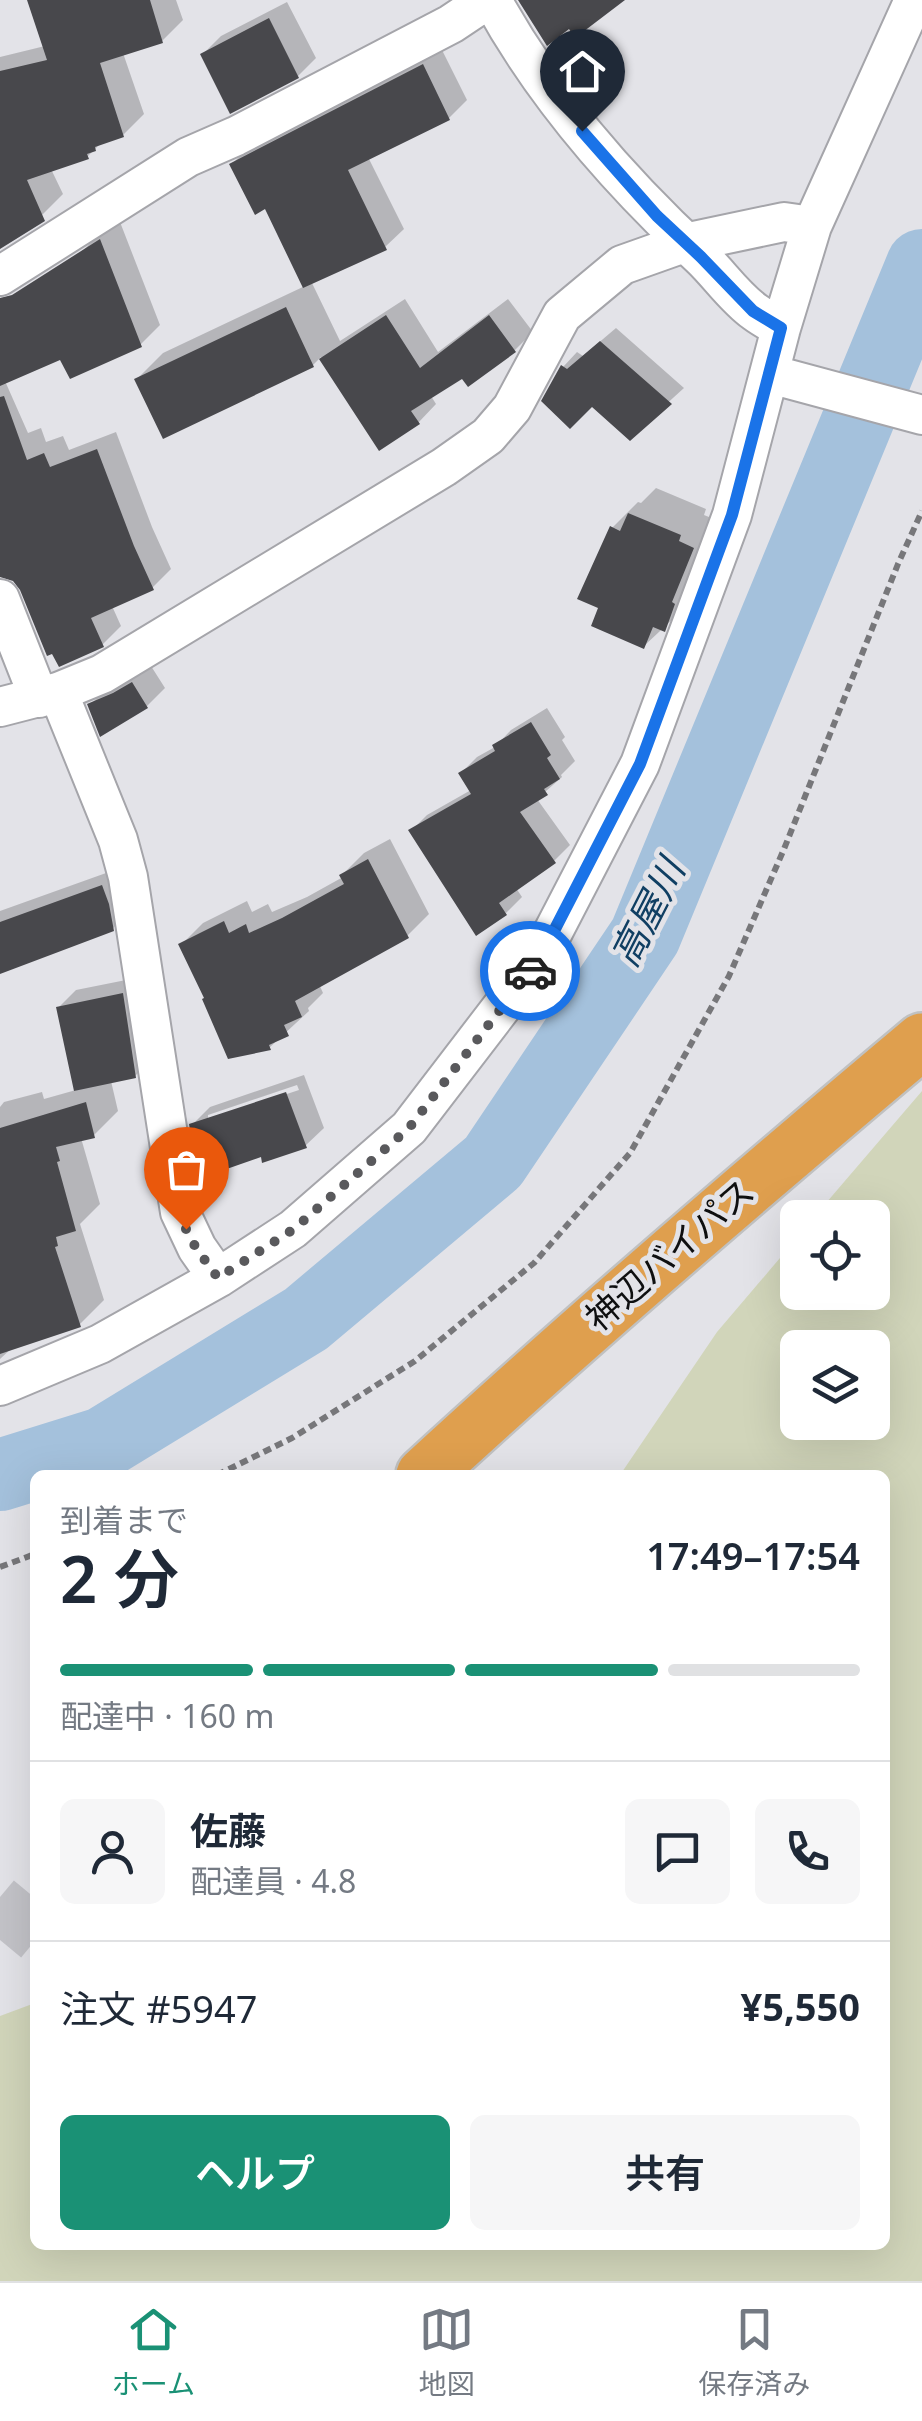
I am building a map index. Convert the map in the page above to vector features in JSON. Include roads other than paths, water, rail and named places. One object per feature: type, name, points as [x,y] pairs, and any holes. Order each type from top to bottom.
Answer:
[{"type":"highway","name":"神辺バイパス","points":[[429,1470],[567,1344],[922,1041]]},
{"type":"street","points":[[0,276],[188,157],[236,136],[490,0],[558,102],[657,216],[753,311],[781,328]]},
{"type":"street","points":[[0,1386],[100,1344],[218,1278],[294,1229],[409,1128],[540,958],[640,764],[780,377],[781,328],[812,226],[914,0]]},
{"type":"street","points":[[0,707],[48,695],[102,674],[444,467],[488,436],[512,408],[562,316],[622,265],[684,243],[784,222],[812,226]]},
{"type":"street","points":[[780,377],[922,415]]},
{"type":"street","points":[[0,599],[118,840],[128,877],[180,1212],[196,1248],[218,1278]]},
{"type":"waterway","name":"高屋川","points":[[0,1475],[103,1443],[306,1319],[493,1162],[645,936],[922,265]]},
{"type":"tunnel","points":[[0,1940],[30,1904]]}]
